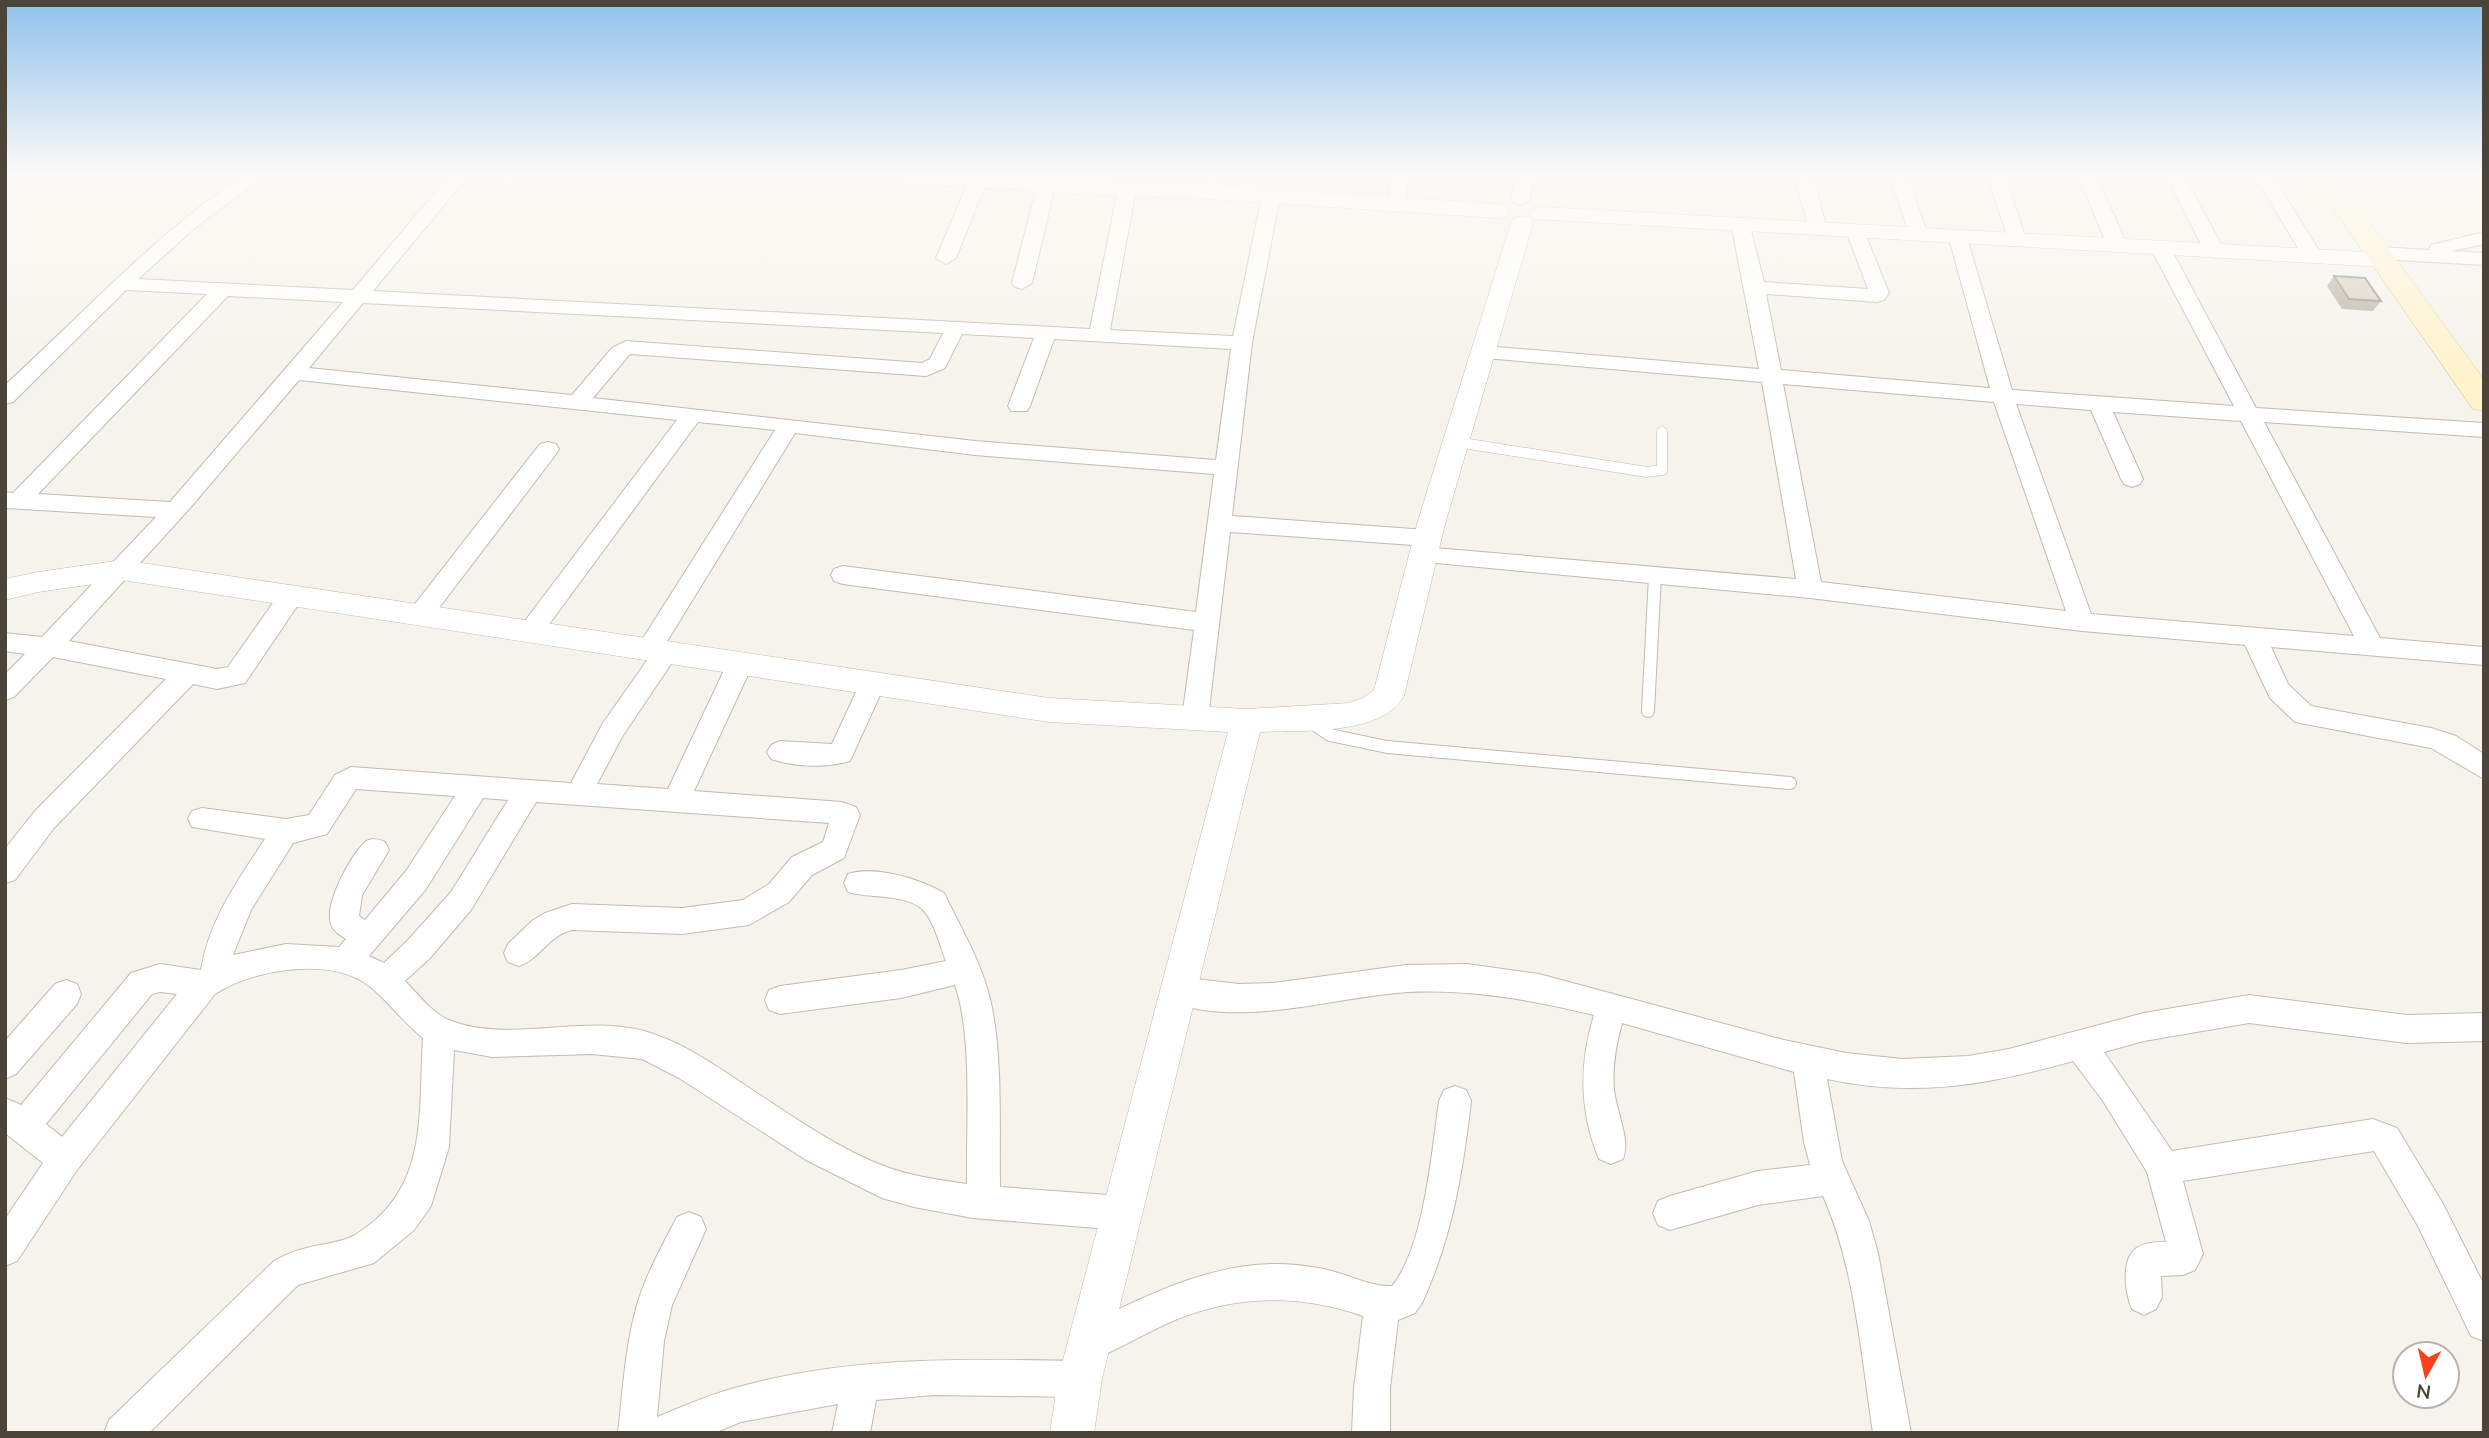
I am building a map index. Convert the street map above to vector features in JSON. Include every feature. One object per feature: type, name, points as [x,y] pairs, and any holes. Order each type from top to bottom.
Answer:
[{"type":"main road","points":[[2372,242],[2484,402]]},
{"type":"street","points":[[7,394],[167,242]]},
{"type":"street","points":[[5,690],[122,570],[295,373],[403,242]]},
{"type":"street","points":[[946,258],[953,242]]},
{"type":"street","points":[[1022,283],[1026,242]]},
{"type":"street","points":[[1099,336],[1117,242]]},
{"type":"street","points":[[1195,718],[1242,343],[1262,242]]},
{"type":"street","points":[[5,590],[38,582],[122,570],[1049,710],[1247,721],[1349,715],[1374,707],[1388,696],[1425,546],[1519,242]]},
{"type":"street","points":[[1744,242],[1772,375],[1810,589]]},
{"type":"street","points":[[1755,287],[1877,296],[1879,293],[1858,242]]},
{"type":"street","points":[[1959,242],[2003,396],[2082,622]]},
{"type":"street","points":[[2020,242],[2313,257],[2413,255],[2484,260]]},
{"type":"street","points":[[2116,242],[2118,247]]},
{"type":"street","points":[[2210,242],[2215,252]]},
{"type":"street","points":[[2304,242],[2313,257]]},
{"type":"street","points":[[2413,255],[2467,242]]},
{"type":"street","points":[[2161,249],[2372,646]]},
{"type":"street","points":[[120,284],[1242,343]]},
{"type":"street","points":[[12,501],[223,289]]},
{"type":"street","points":[[577,403],[626,347],[926,370],[938,363],[955,329]]},
{"type":"street","points":[[1019,406],[1046,333]]},
{"type":"street","points":[[1485,352],[2099,404],[2484,430]]},
{"type":"street","points":[[295,373],[789,425],[975,448],[1227,467]]},
{"type":"street","points":[[2099,404],[2132,479]]},
{"type":"street","points":[[530,632],[692,415]]},
{"type":"street","points":[[578,795],[657,651],[789,425]]},
{"type":"street","points":[[420,615],[548,449]]},
{"type":"street","points":[[12,501],[175,509]]},
{"type":"street","points":[[1220,523],[1655,576],[1810,589],[2082,622],[2484,656]]},
{"type":"street","points":[[843,575],[1207,623]]},
{"type":"street","points":[[5,577],[38,582]]},
{"type":"street","points":[[5,642],[49,647],[217,679],[236,676],[291,596]]},
{"type":"street","points":[[2253,636],[2283,699],[2291,708],[2304,715],[2431,738],[2447,743],[2484,768]]},
{"type":"street","points":[[675,803],[740,664]]},
{"type":"street","points":[[5,872],[44,820],[188,673]]},
{"type":"street","points":[[780,752],[832,755],[841,753],[872,684]]},
{"type":"street","points":[[1072,1433],[1080,1379],[1247,721]]},
{"type":"street","points":[[202,820],[287,831],[317,825],[351,778],[846,815],[834,850],[802,866],[779,893],[748,912],[682,921],[565,918],[542,929],[519,953]]},
{"type":"street","points":[[345,961],[416,880],[476,786]]},
{"type":"street","points":[[384,982],[419,950],[461,901],[529,790]]},
{"type":"street","points":[[5,1250],[65,1159],[209,979],[226,928],[287,831]]},
{"type":"street","points":[[367,938],[344,921],[345,901],[376,850]]},
{"type":"street","points":[[858,883],[906,889],[934,902],[964,970],[976,1002],[977,1013],[981,1060],[984,1201]]},
{"type":"street","points":[[65,1159],[14,1120],[142,983],[160,978],[209,979],[242,964],[319,957],[345,961],[372,971],[439,1032],[471,1042],[498,1045],[600,1039],[642,1045],[673,1057],[820,1152],[884,1183],[943,1197],[1122,1213]]},
{"type":"street","points":[[780,1000],[901,984],[964,970]]},
{"type":"street","points":[[1179,991],[1239,998],[1273,997],[1406,979],[1467,978],[1539,988],[1808,1060],[1846,1068],[1902,1074],[1968,1071],[2009,1064],[2144,1027],[2249,1009],[2407,1028],[2484,1027]]},
{"type":"street","points":[[5,1064],[66,994]]},
{"type":"street","points":[[1611,1148],[1597,1101],[1597,1072],[1600,1044],[1612,1006]]},
{"type":"street","points":[[122,1433],[286,1273],[299,1267],[362,1251],[402,1218],[419,1194],[433,1147],[439,1032]]},
{"type":"street","points":[[2080,1045],[2114,1090],[2161,1163],[2186,1254],[2183,1258],[2148,1260],[2144,1265],[2144,1297]]},
{"type":"street","points":[[1808,1060],[1820,1142],[1852,1221],[1861,1253],[1892,1433]]},
{"type":"street","points":[[1090,1343],[1169,1303],[1227,1285],[1284,1282],[1328,1287],[1382,1303],[1399,1302],[1409,1294],[1431,1243],[1441,1208],[1455,1101]]},
{"type":"street","points":[[2161,1163],[2172,1167],[2185,1166],[2373,1135],[2385,1139],[2430,1214],[2484,1323]]},
{"type":"street","points":[[1670,1213],[1758,1188],[1833,1178]]},
{"type":"street","points":[[637,1433],[646,1343],[653,1311],[661,1287],[689,1229]]},
{"type":"street","points":[[1371,1433],[1372,1388],[1382,1303]]},
{"type":"street","points":[[664,1433],[741,1404],[861,1383],[934,1377],[1080,1379]]},
{"type":"street","points":[[851,1433],[861,1383]]},
{"type":"lane","points":[[1457,442],[1647,472],[1662,470],[1662,432]]},
{"type":"lane","points":[[1648,711],[1655,576]]},
{"type":"lane","points":[[1304,718],[1330,735],[1387,747],[1790,783]]},
{"type":"building","points":[[2334,276],[2365,278],[2381,301],[2349,299]]}]
